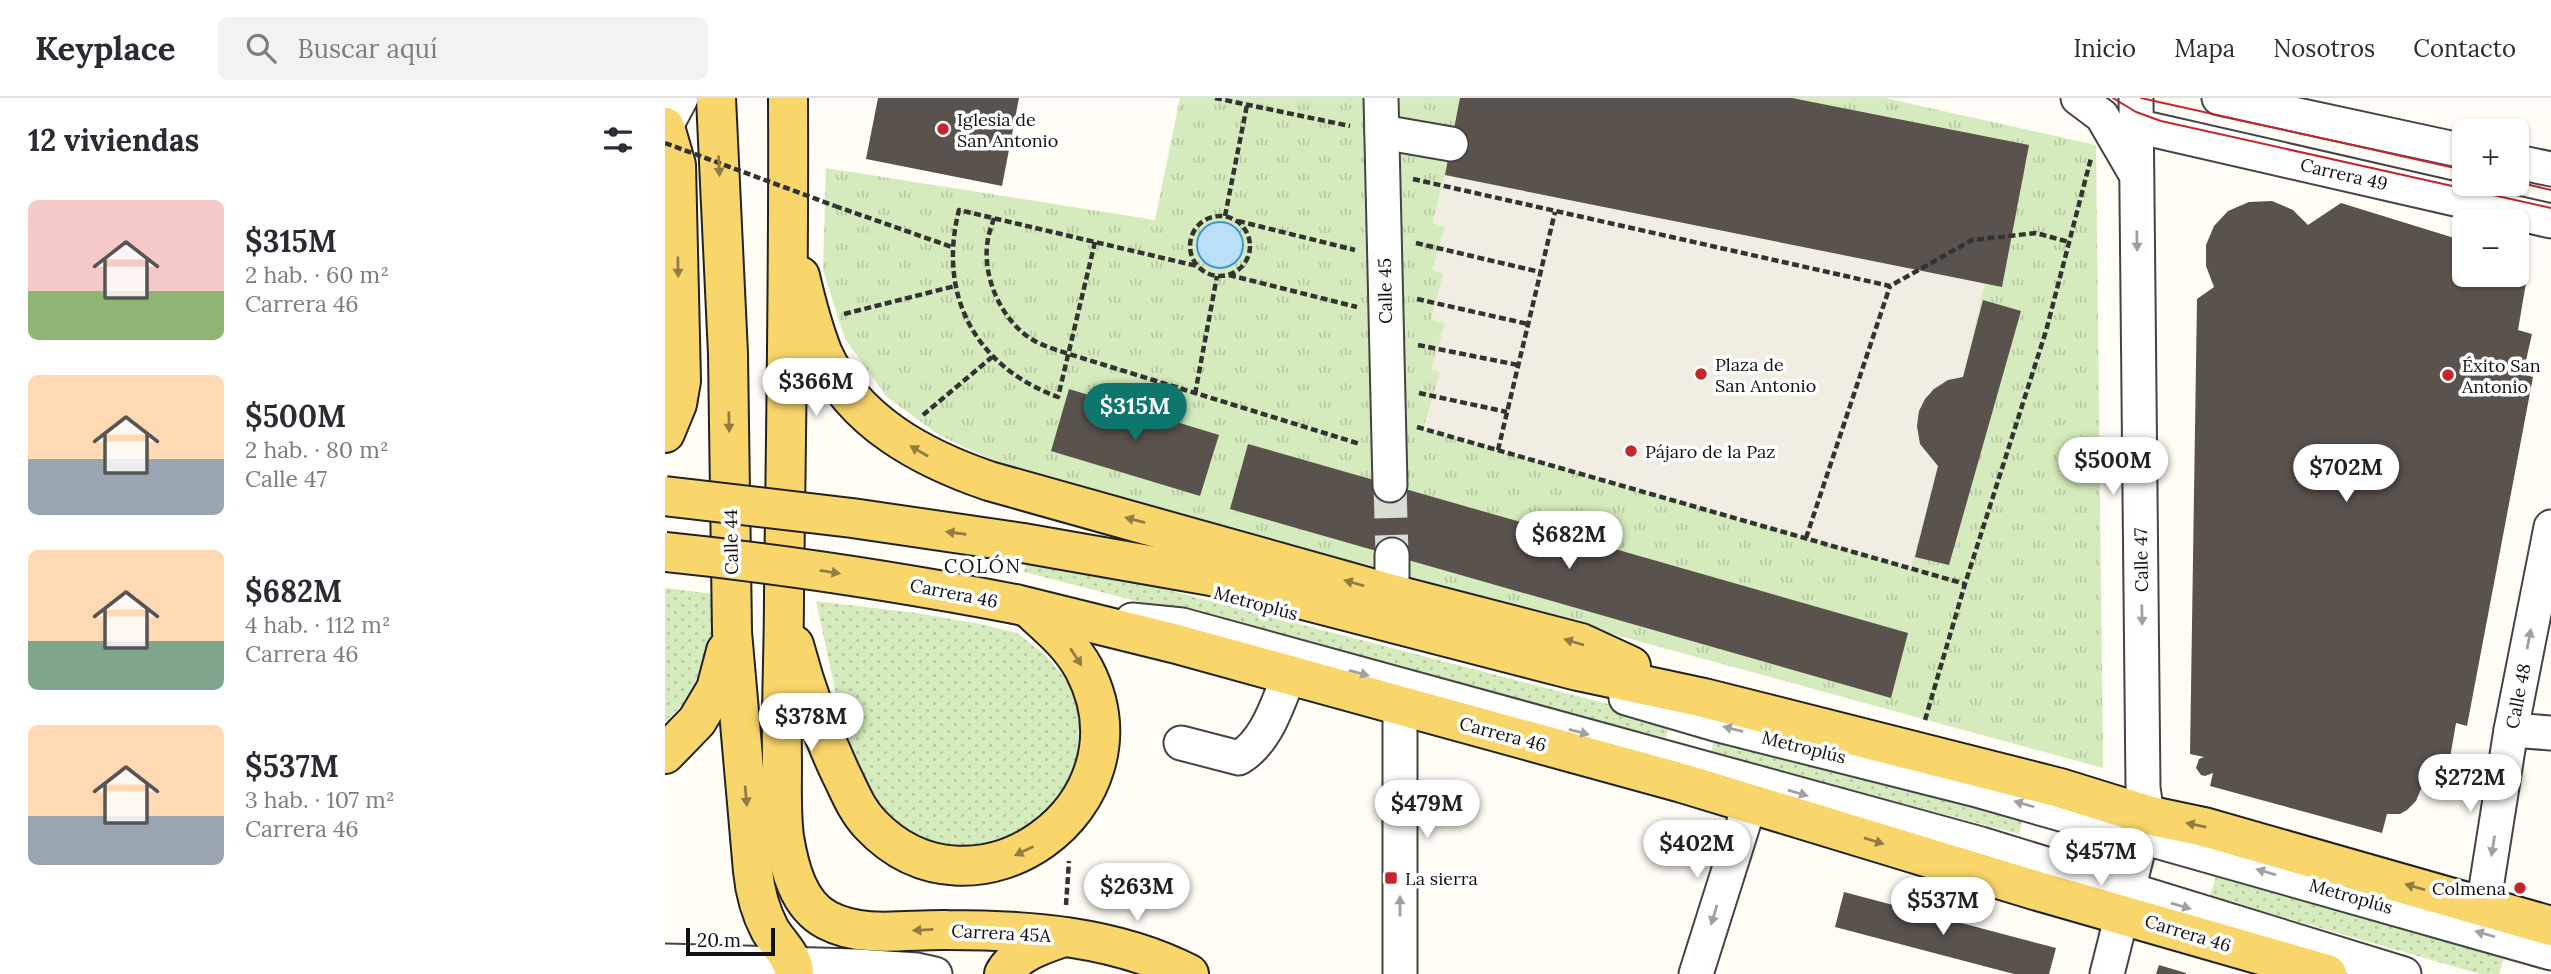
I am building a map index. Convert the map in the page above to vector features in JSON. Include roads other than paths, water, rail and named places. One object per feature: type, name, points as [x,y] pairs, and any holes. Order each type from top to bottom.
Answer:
[{"type":"main road","name":"Calle 44","points":[[716,98],[728,354],[732,632],[755,892],[761,912],[794,969]]},
{"type":"main road","points":[[788,98],[784,609],[804,684],[823,736],[856,807],[879,832],[908,851],[929,860],[975,864],[1020,854],[1058,829],[1086,790],[1099,742],[1093,692],[1084,669],[1070,648],[1022,606]]},
{"type":"main road","points":[[665,127],[676,165],[681,381],[677,404],[665,435]]},
{"type":"main road","points":[[788,227],[812,322],[824,354],[840,384],[867,415],[896,438],[926,456],[989,481],[1392,594],[1581,643],[1703,698]]},
{"type":"main road","points":[[665,435],[684,423],[703,401],[728,354]]},
{"type":"main road","points":[[665,496],[852,518],[1039,545],[1211,576],[1578,671],[1703,698],[2060,788],[2144,827],[2204,827],[2551,926]]},
{"type":"main road","name":"Carrera 46","points":[[665,552],[899,582],[1022,606],[1173,643],[1750,803],[2031,889],[2125,902],[2327,974]]},
{"type":"main road","name":"Carrera 45A","points":[[784,609],[781,724],[784,836],[800,893],[811,909],[827,920],[859,930],[1009,930],[1095,941],[1189,974]]},
{"type":"main road","points":[[665,754],[697,721],[716,689],[732,632]]},
{"type":"main road","points":[[1004,974],[1007,967],[1023,955],[1041,944],[1064,937]]},
{"type":"street","points":[[665,127],[681,98]]},
{"type":"street","name":"Calle 45","points":[[1381,98],[1390,469]]},
{"type":"street","points":[[2219,98],[2452,147]]},
{"type":"street","points":[[2090,107],[2135,173]]},
{"type":"street","name":"Calle 47","points":[[2107,974],[2144,827],[2136,112]]},
{"type":"street","name":"Carrera 49","points":[[2136,112],[2551,221]]},
{"type":"street","points":[[1382,132],[1451,144]]},
{"type":"street","points":[[2529,164],[2551,169]]},
{"type":"street","name":"Calle 48","points":[[2483,907],[2511,730],[2551,527]]},
{"type":"street","name":"Metroplús","points":[[1039,545],[1715,724],[1973,789],[2144,827],[2551,953]]},
{"type":"street","points":[[1392,555],[1392,594]]},
{"type":"street","points":[[1022,606],[1182,625],[1968,840],[2125,902],[2404,974]]},
{"type":"street","points":[[1181,743],[1239,758],[1253,750],[1289,676]]},
{"type":"street","points":[[1400,707],[1400,974]]},
{"type":"street","points":[[2511,730],[2551,733]]},
{"type":"street","points":[[1696,974],[1750,803]]},
{"type":"street","points":[[665,961],[794,969],[893,968],[935,974]]},
{"type":"water","points":[[1220,222],[1236,229],[1243,245],[1236,261],[1220,268],[1204,261],[1197,245],[1204,229]]},
{"type":"tunnel","points":[[1390,485],[1392,555]]},
{"type":"tram line","points":[[2113,98],[2136,112],[2161,121],[2551,208]]},
{"type":"tram line","points":[[2141,98],[2452,167]]},
{"type":"tram line","points":[[2529,185],[2551,190]]},
{"type":"place","name":"Iglesia de San Antonio","points":[[943,129]]},
{"type":"place","name":"Plaza de San Antonio","points":[[1701,374]]},
{"type":"place","name":"Éxito San Antonio","points":[[2448,375]]},
{"type":"place","name":"Pájaro de la Paz","points":[[1631,451]]},
{"type":"place","name":"La sierra","points":[[1391,878]]},
{"type":"place","name":"Colmena","points":[[2520,888]]},
{"type":"district","name":"COLÓN","points":[[983,566]]}]
